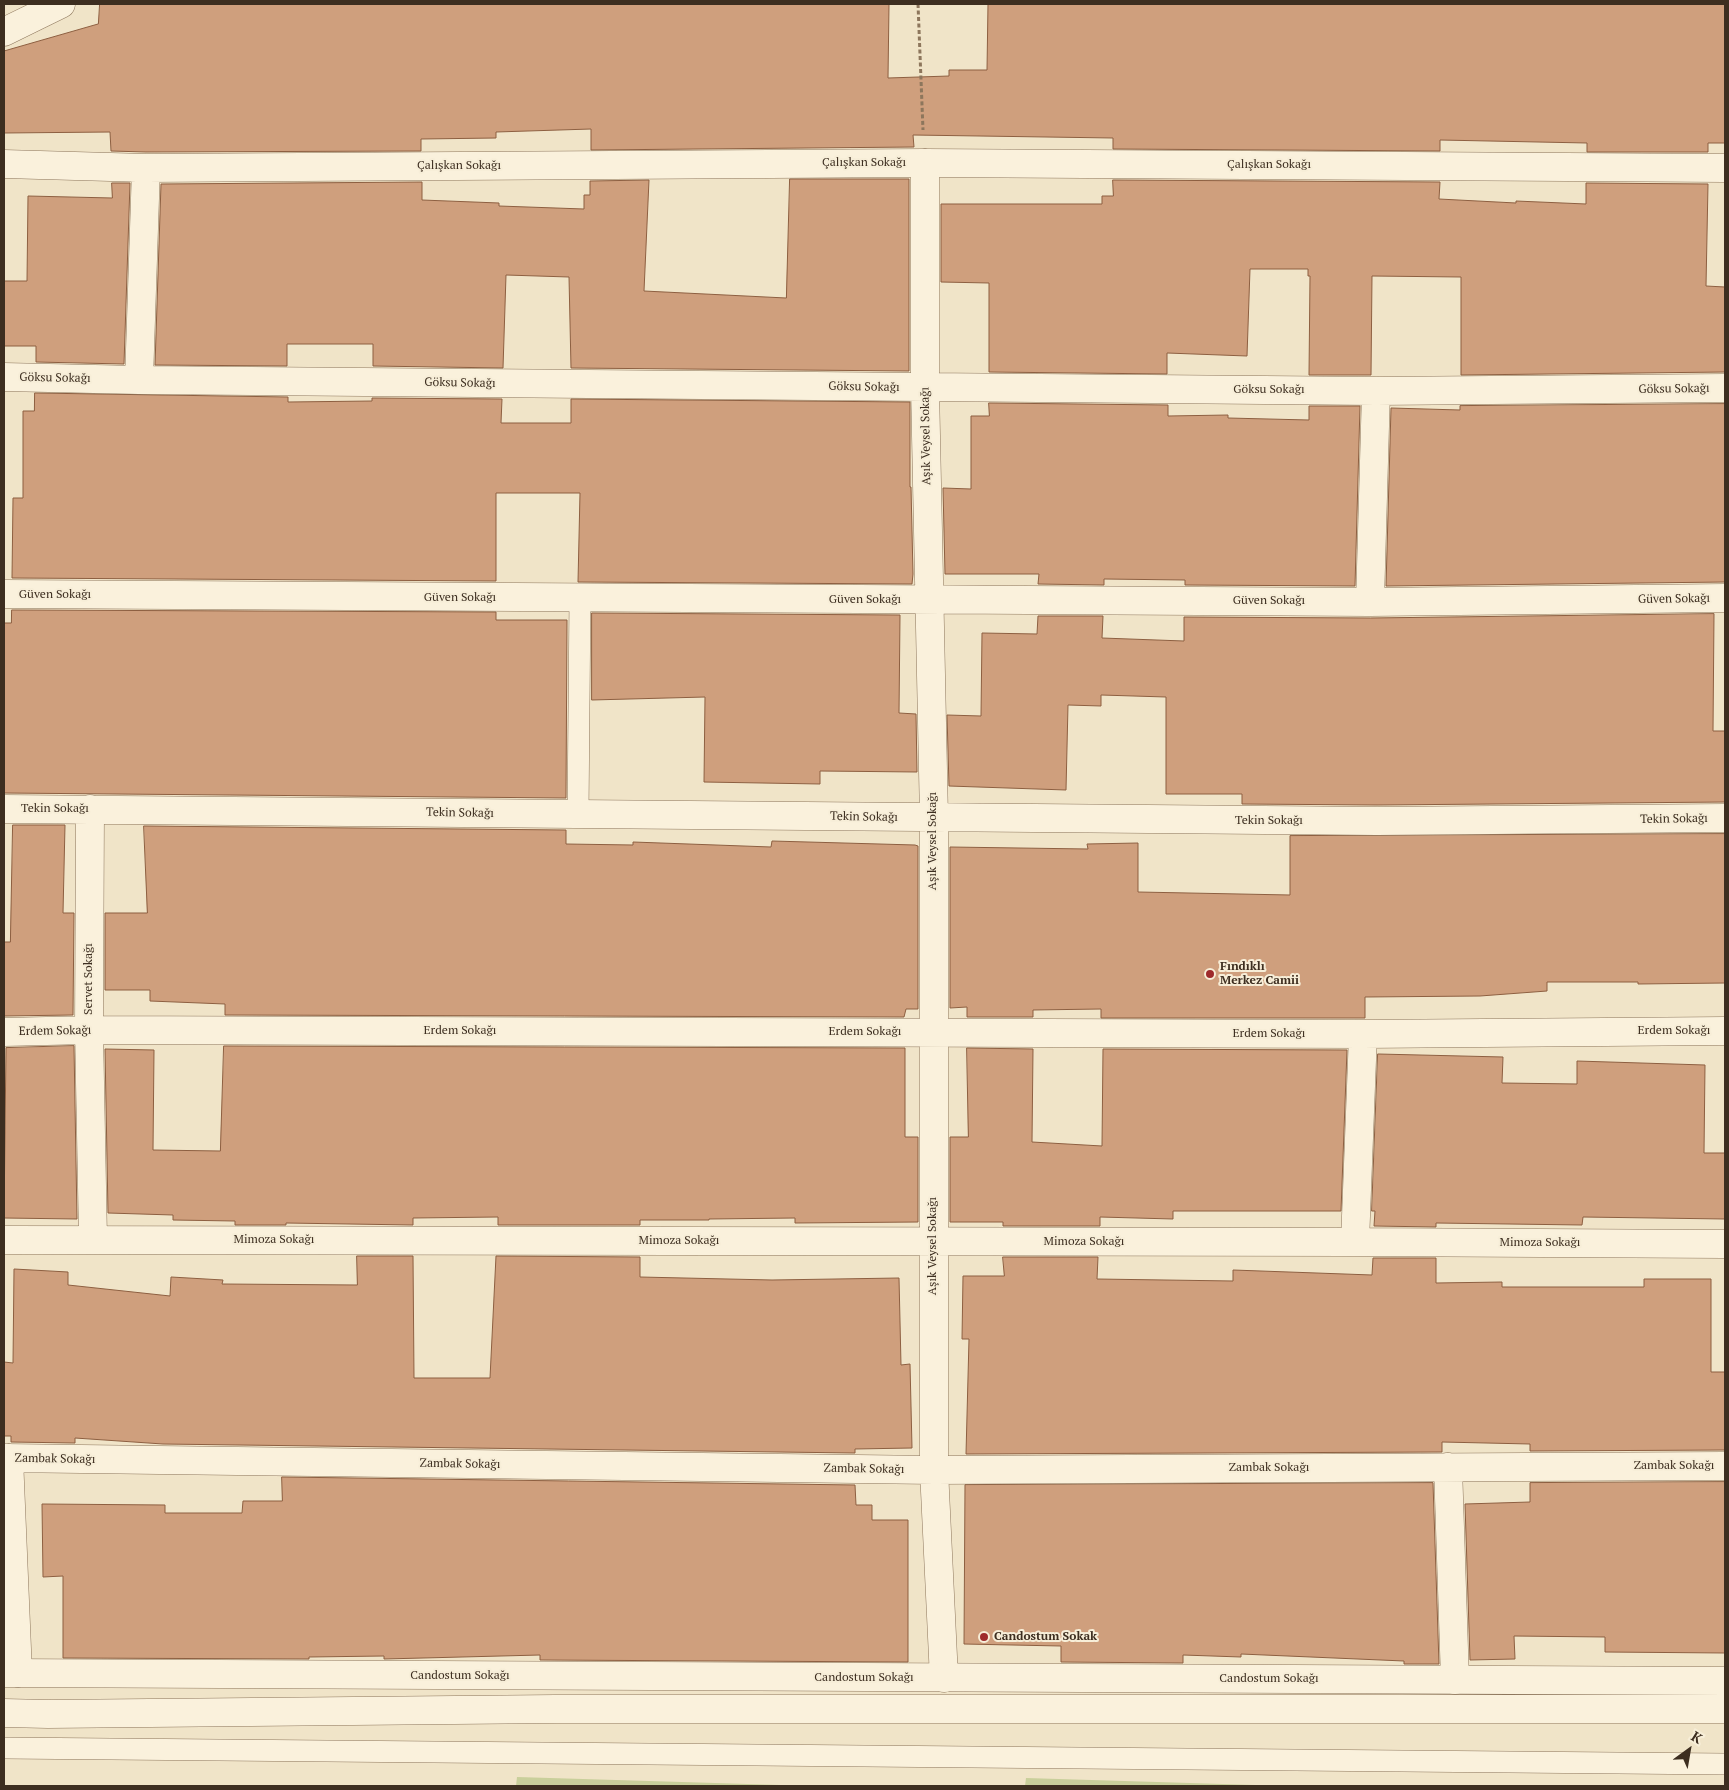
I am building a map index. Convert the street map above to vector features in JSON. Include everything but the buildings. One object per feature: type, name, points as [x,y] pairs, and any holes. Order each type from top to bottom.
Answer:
[{"type":"street","points":[[4,32],[61,4]]},
{"type":"street","name":"Çalışkan Sokağı","points":[[4,164],[146,168],[924,163],[1725,168]]},
{"type":"street","name":"Aşık Veysel Sokağı","points":[[924,163],[925,388],[934,818],[934,1470],[944,1678]]},
{"type":"street","points":[[139,380],[146,168]]},
{"type":"street","name":"Göksu Sokağı","points":[[4,377],[139,380],[1376,391],[1725,388]]},
{"type":"street","points":[[1370,602],[1376,391]]},
{"type":"street","name":"Güven Sokağı","points":[[4,594],[1370,602],[1725,598]]},
{"type":"street","name":"Tekin Sokağı","points":[[4,809],[1367,821],[1725,818]]},
{"type":"street","name":"Servet Sokağı","points":[[90,809],[89,1030],[93,1239]]},
{"type":"street","name":"Erdem Sokağı","points":[[4,1032],[89,1030],[1363,1034],[1725,1031]]},
{"type":"street","points":[[1355,1242],[1363,1034]]},
{"type":"street","name":"Mimoza Sokağı","points":[[4,1240],[1725,1244]]},
{"type":"street","points":[[6,1458],[11,1673]]},
{"type":"street","name":"Zambak Sokağı","points":[[6,1458],[934,1470],[1725,1466]]},
{"type":"street","points":[[1448,1467],[1455,1680]]},
{"type":"street","name":"Candostum Sokağı","points":[[11,1673],[1725,1681]]},
{"type":"street","points":[[4,1713],[546,1709],[1725,1709]]},
{"type":"lane","points":[[578,814],[580,598]]},
{"type":"lane","points":[[4,1748],[1725,1764]]},
{"type":"path","points":[[918,4],[924,163]]},
{"type":"green space","points":[[517,1777],[814,1786],[516,1786]]},
{"type":"green space","points":[[1026,1778],[1288,1786],[1025,1786]]},
{"type":"place","name":"Fındıklı Merkez Camii","points":[[1210,974]]},
{"type":"place","name":"Candostum Sokak","points":[[984,1637]]}]
